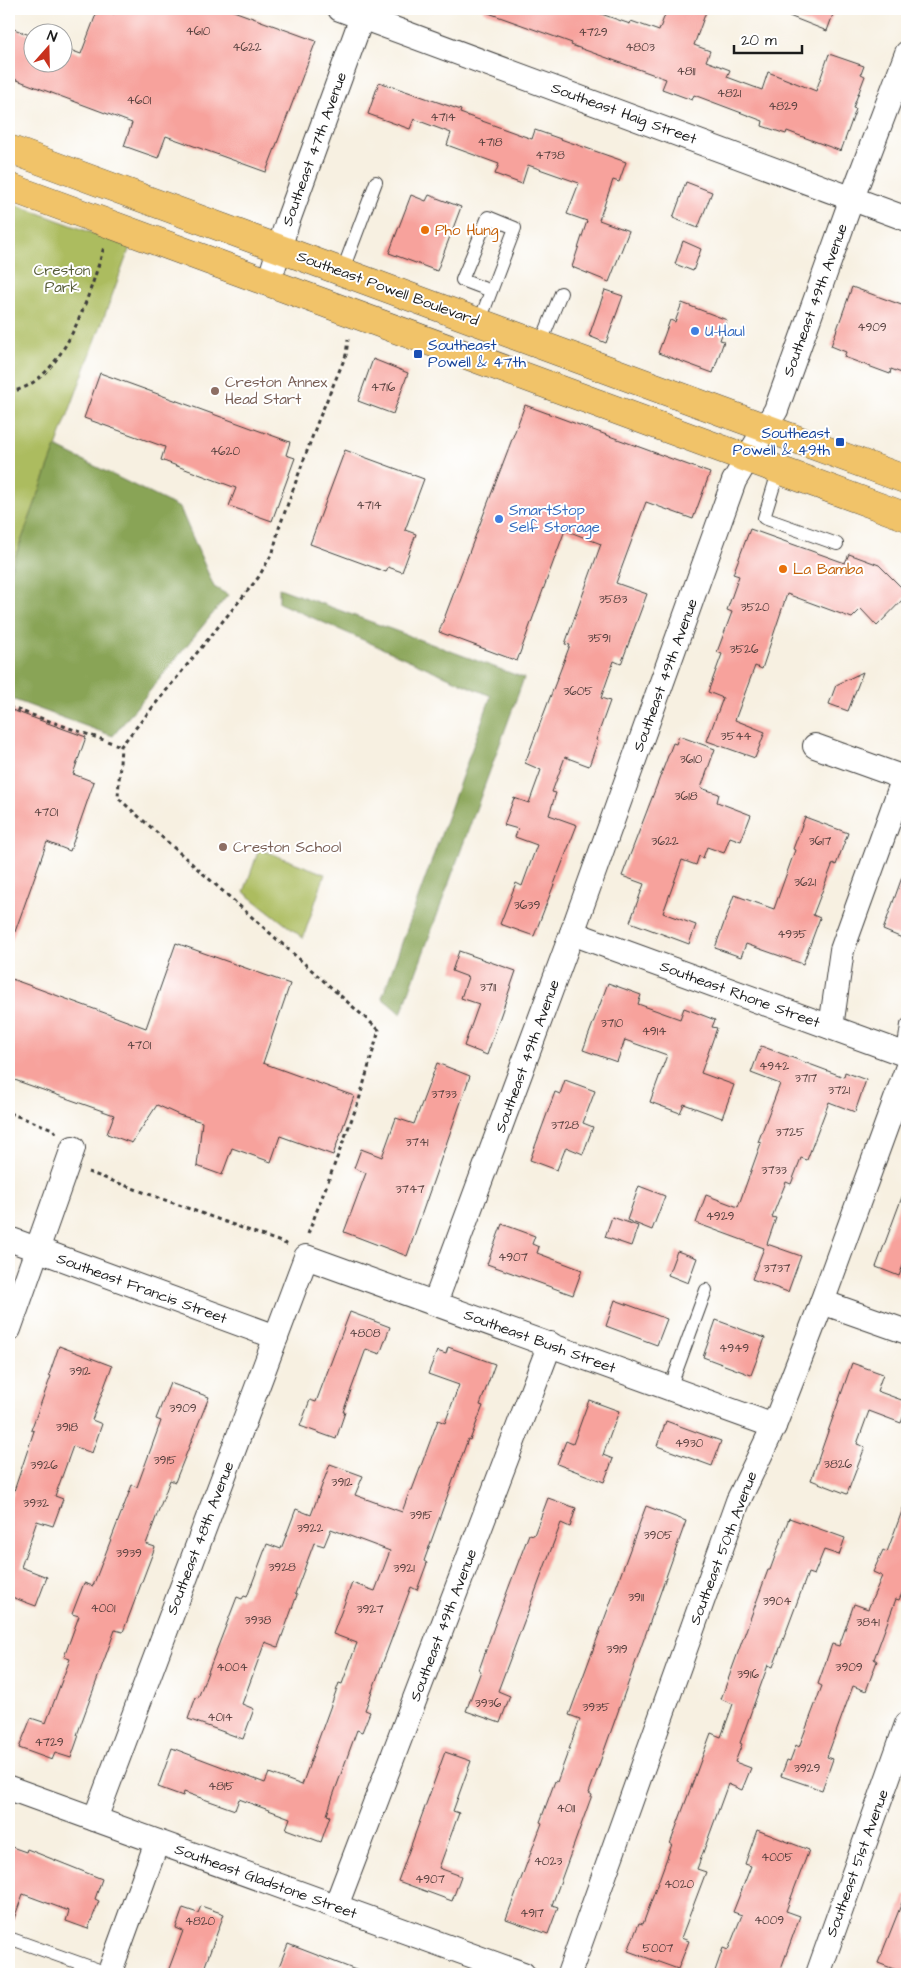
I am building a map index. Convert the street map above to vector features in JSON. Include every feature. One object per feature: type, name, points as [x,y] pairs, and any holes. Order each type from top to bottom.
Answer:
[{"type":"main road","name":"Southeast Powell Boulevard","points":[[9,149],[907,480]]},
{"type":"main road","points":[[9,187],[907,517]]},
{"type":"street","name":"Southeast Haig Street","points":[[351,13],[907,218]]},
{"type":"street","name":"Southeast 47th Avenue","points":[[269,282],[351,13]]},
{"type":"street","name":"Southeast 49th Avenue","points":[[435,1303],[572,933],[734,481],[776,410],[852,198],[907,53]]},
{"type":"street","points":[[814,746],[906,779],[842,950],[831,1027]]},
{"type":"street","name":"Southeast Rhone Street","points":[[572,933],[831,1027],[906,1059]]},
{"type":"street","name":"Southeast 50th Avenue","points":[[568,1974],[738,1501],[774,1426],[822,1302],[906,1059]]},
{"type":"street","points":[[9,1329],[70,1156]]},
{"type":"street","name":"Southeast Francis Street","points":[[9,1238],[276,1337]]},
{"type":"street","name":"Southeast Bush Street","points":[[306,1256],[774,1426]]},
{"type":"street","name":"Southeast 48th Avenue","points":[[94,1819],[306,1256]]},
{"type":"street","points":[[822,1302],[907,1332]]},
{"type":"street","name":"Southeast 49th Avenue","points":[[336,1906],[550,1344]]},
{"type":"street","name":"Southeast 51st Avenue","points":[[818,1974],[907,1724]]},
{"type":"street","name":"Southeast Gladstone Street","points":[[9,1788],[524,1974]]},
{"type":"street","points":[[110,1974],[157,1842]]},
{"type":"lane","points":[[342,272],[376,182]]},
{"type":"lane","points":[[479,323],[515,228],[488,217],[462,280],[491,291]]},
{"type":"lane","points":[[540,345],[561,293]]},
{"type":"lane","points":[[779,469],[764,518],[837,544]]},
{"type":"lane","points":[[906,1059],[907,1025]]},
{"type":"lane","points":[[670,1388],[706,1290]]},
{"type":"lane","points":[[9,1938],[110,1974]]},
{"type":"path","points":[[9,392],[37,381],[59,357],[82,313],[106,243]]},
{"type":"path","points":[[9,1113],[53,1129],[70,1156],[288,1245],[306,1256],[308,1230],[359,1100],[379,1030],[118,798],[121,746],[258,578],[273,552],[279,528],[318,420],[346,355],[349,341],[346,335]]},
{"type":"path","points":[[9,707],[121,746]]},
{"type":"green space","name":"Creston Park","points":[[9,202],[130,247],[9,574]]},
{"type":"green space","points":[[56,447],[180,508],[214,587],[228,595],[113,736],[9,698],[9,574]]},
{"type":"green space","points":[[279,588],[524,678],[401,1014],[382,998],[491,696],[279,603]]},
{"type":"green space","points":[[259,849],[325,874],[303,938],[244,892]]},
{"type":"building","points":[[98,9],[114,14],[115,9],[228,9],[316,41],[266,172],[166,136],[158,158],[124,146],[132,123],[9,77],[9,27],[22,32],[22,72],[72,72],[72,51],[81,54]]},
{"type":"building","points":[[484,9],[587,9],[630,24],[631,21],[659,31],[667,9],[707,9],[694,45],[710,51],[706,61],[730,70],[727,77],[762,90],[768,72],[816,91],[829,54],[864,66],[861,74],[865,76],[853,108],[856,109],[841,151],[787,131],[786,134],[762,126],[763,121],[694,95],[692,100],[662,89],[666,79],[571,45],[572,43],[483,11]]},
{"type":"building","points":[[774,9],[835,9],[827,31]]},
{"type":"building","points":[[379,82],[461,110],[460,113],[532,139],[535,130],[626,162],[619,182],[613,180],[599,220],[629,231],[609,282],[572,267],[587,221],[567,214],[579,183],[528,165],[522,184],[495,174],[499,164],[447,145],[451,133],[414,119],[410,129],[368,114]]},
{"type":"building","points":[[686,182],[712,192],[698,228],[673,218]]},
{"type":"building","name":"Pho Hung","points":[[411,195],[426,201],[429,195],[461,207],[437,271],[389,253]]},
{"type":"building","points":[[683,241],[701,249],[693,271],[675,264]]},
{"type":"building","points":[[852,287],[907,307],[907,375],[891,369],[890,374],[844,357],[846,352],[831,346]]},
{"type":"building","points":[[605,290],[623,296],[606,343],[589,336]]},
{"type":"building","name":"U-Haul","points":[[682,303],[727,320],[720,340],[724,341],[713,373],[658,353],[670,320],[675,322]]},
{"type":"building","points":[[373,359],[408,373],[393,414],[358,401]]},
{"type":"building","points":[[100,373],[290,442],[286,455],[295,458],[272,521],[229,506],[236,488],[161,460],[165,447],[84,418]]},
{"type":"building","points":[[525,405],[710,473],[693,519],[646,502],[616,583],[647,594],[621,664],[614,661],[601,698],[610,701],[589,766],[565,757],[552,792],[556,793],[549,815],[577,825],[534,936],[500,924],[516,883],[522,886],[537,845],[515,837],[518,829],[504,825],[514,798],[529,803],[541,770],[525,763],[570,645],[565,644],[601,544],[565,530],[517,661],[439,632]]},
{"type":"building","points":[[345,450],[424,479],[405,530],[416,534],[402,572],[388,567],[386,572],[310,544]]},
{"type":"building","points":[[750,529],[845,563],[849,554],[879,565],[907,593],[877,626],[861,609],[852,618],[787,594],[762,669],[755,666],[735,720],[765,732],[755,758],[707,741],[723,698],[708,692],[722,654],[717,652],[732,612],[727,610],[739,576],[733,574]]},
{"type":"building","points":[[863,672],[848,711],[829,704],[836,685]]},
{"type":"building","points":[[9,709],[86,737],[73,774],[94,782],[70,851],[47,842],[11,943],[9,942]]},
{"type":"building","points":[[679,736],[715,749],[701,788],[719,794],[717,802],[751,815],[741,841],[730,837],[724,853],[707,847],[703,858],[699,856],[696,865],[682,860],[663,913],[696,925],[689,944],[630,922],[644,884],[622,876],[673,743],[676,744]]},
{"type":"building","points":[[805,817],[848,833],[836,865],[833,863],[813,915],[820,918],[803,964],[746,944],[741,957],[715,948],[734,895],[774,909]]},
{"type":"building","points":[[905,869],[907,870],[907,940],[883,930]]},
{"type":"building","points":[[176,943],[290,984],[263,1063],[354,1096],[333,1155],[280,1136],[271,1162],[232,1148],[222,1175],[197,1166],[202,1122],[179,1115],[157,1105],[132,1143],[107,1134],[114,1115],[9,1078],[9,978],[146,1028]]},
{"type":"building","points":[[459,951],[516,971],[487,1055],[464,1046],[479,1004],[461,998],[468,977],[452,971]]},
{"type":"building","points":[[608,983],[641,995],[638,1004],[680,1019],[684,1008],[715,1020],[712,1027],[717,1028],[701,1073],[734,1085],[722,1118],[684,1104],[680,1113],[650,1102],[667,1055],[625,1040],[617,1062],[583,1050]]},
{"type":"building","points":[[761,1046],[844,1077],[845,1072],[866,1080],[855,1112],[829,1102],[807,1160],[801,1158],[791,1184],[786,1182],[772,1217],[776,1218],[767,1244],[801,1256],[788,1292],[752,1279],[764,1248],[696,1223],[706,1195],[738,1207],[761,1143],[758,1142],[780,1084],[751,1073]]},
{"type":"building","points":[[437,1063],[470,1076],[407,1256],[344,1232],[366,1173],[354,1168],[361,1149],[382,1157],[396,1118],[414,1124]]},
{"type":"building","points":[[565,1080],[595,1091],[583,1123],[593,1127],[583,1154],[566,1147],[557,1170],[530,1160],[555,1092],[560,1094]]},
{"type":"building","points":[[639,1186],[665,1196],[652,1230],[627,1220]]},
{"type":"building","points":[[905,1189],[907,1189],[907,1255],[899,1276],[876,1267]]},
{"type":"building","points":[[612,1217],[638,1226],[631,1246],[605,1237]]},
{"type":"building","points":[[502,1224],[535,1236],[532,1244],[539,1247],[537,1253],[582,1270],[573,1295],[487,1264]]},
{"type":"building","points":[[677,1251],[697,1258],[688,1283],[668,1275]]},
{"type":"building","points":[[615,1300],[667,1319],[657,1345],[606,1326]]},
{"type":"building","points":[[350,1312],[390,1327],[380,1354],[366,1349],[343,1412],[345,1412],[336,1439],[300,1426],[310,1400],[316,1402]]},
{"type":"building","points":[[716,1320],[765,1338],[751,1375],[703,1357]]},
{"type":"building","points":[[59,1346],[112,1366],[92,1420],[102,1424],[92,1453],[73,1446],[55,1496],[63,1499],[53,1526],[37,1521],[21,1567],[47,1577],[36,1606],[9,1596],[9,1506],[34,1431],[31,1430],[51,1376],[49,1375]]},
{"type":"building","points":[[448,1347],[495,1364],[480,1405],[483,1406],[470,1440],[468,1439],[424,1561],[427,1563],[417,1590],[411,1587],[365,1710],[370,1712],[362,1732],[357,1730],[333,1796],[327,1815],[330,1816],[321,1842],[286,1829],[290,1818],[239,1799],[235,1810],[184,1792],[183,1796],[158,1787],[172,1748],[265,1783],[269,1773],[302,1785],[339,1683],[342,1684],[357,1643],[333,1634],[352,1583],[375,1591],[390,1551],[331,1529],[324,1546],[314,1543],[278,1647],[265,1642],[242,1704],[254,1709],[243,1739],[188,1719],[237,1597],[242,1599],[244,1596],[247,1597],[267,1544],[281,1549],[296,1509],[311,1515],[330,1464],[363,1476],[355,1495],[402,1512],[438,1420],[445,1423],[459,1385],[428,1374],[437,1351],[446,1354]]},
{"type":"building","points":[[852,1363],[883,1374],[877,1391],[907,1402],[907,1407],[901,1423],[869,1411],[857,1444],[865,1447],[847,1494],[811,1480]]},
{"type":"building","points":[[170,1383],[209,1397],[175,1482],[170,1480],[146,1544],[155,1547],[123,1632],[115,1630],[77,1735],[79,1735],[71,1758],[55,1753],[52,1760],[19,1748],[31,1718],[46,1723],[70,1659],[64,1657],[79,1616],[72,1614],[84,1583],[93,1586],[132,1485],[137,1487],[161,1421],[156,1419]]},
{"type":"building","points":[[589,1400],[619,1411],[603,1455],[613,1459],[604,1482],[557,1464],[566,1441],[573,1444]]},
{"type":"building","points":[[666,1421],[721,1441],[712,1466],[657,1446]]},
{"type":"building","points":[[548,1498],[576,1508],[570,1527],[561,1523],[498,1691],[510,1696],[500,1723],[466,1711],[481,1671],[479,1670],[496,1621],[529,1534],[534,1535]]},
{"type":"building","points":[[905,1503],[907,1504],[907,1582],[899,1600],[896,1599],[874,1659],[877,1661],[866,1691],[853,1686],[827,1757],[833,1759],[822,1790],[781,1776],[787,1760],[790,1761],[796,1745],[799,1747],[822,1686],[818,1684],[832,1644],[839,1646],[854,1604],[868,1609],[882,1576],[873,1572],[883,1550],[887,1552]]},
{"type":"building","points":[[646,1506],[686,1521],[589,1793],[592,1795],[552,1905],[558,1907],[548,1934],[506,1919],[542,1823],[540,1822],[555,1781],[557,1782],[580,1719],[569,1715]]},
{"type":"building","points":[[789,1518],[845,1538],[839,1555],[824,1550],[814,1575],[808,1573],[773,1667],[768,1665],[735,1762],[751,1768],[742,1790],[728,1784],[697,1869],[706,1872],[681,1938],[689,1941],[678,1969],[628,1951],[639,1923],[643,1924],[711,1733],[721,1737],[733,1704],[721,1699]]},
{"type":"building","points":[[445,1752],[471,1761],[453,1811],[459,1813],[439,1868],[461,1876],[452,1901],[398,1881]]},
{"type":"building","points":[[757,1830],[809,1850],[786,1911],[800,1916],[779,1974],[714,1974],[723,1948],[728,1950],[742,1915],[733,1912],[751,1866],[745,1864]]},
{"type":"building","points":[[9,1846],[26,1852],[27,1849],[102,1879],[95,1899],[99,1901],[88,1929],[66,1921],[69,1911],[23,1894],[11,1927],[9,1927]]},
{"type":"building","points":[[905,1895],[907,1896],[907,1974],[878,1963]]},
{"type":"building","points":[[201,1906],[224,1914],[202,1974],[167,1974],[183,1931],[176,1928],[183,1908],[198,1913]]},
{"type":"building","points":[[288,1944],[361,1972],[361,1974],[276,1974]]},
{"type":"place","name":"Pho Hung","points":[[425,230]]},
{"type":"place","name":"U-Haul","points":[[695,331]]},
{"type":"place","name":"Southeast Powell & 47th","points":[[418,354]]},
{"type":"place","name":"Creston Annex Head Start","points":[[215,391]]},
{"type":"place","name":"Southeast Powell & 49th","points":[[840,442]]},
{"type":"place","name":"SmartStop Self Storage","points":[[499,519]]},
{"type":"place","name":"La Bamba","points":[[783,569]]},
{"type":"place","name":"Creston School","points":[[223,847]]}]
